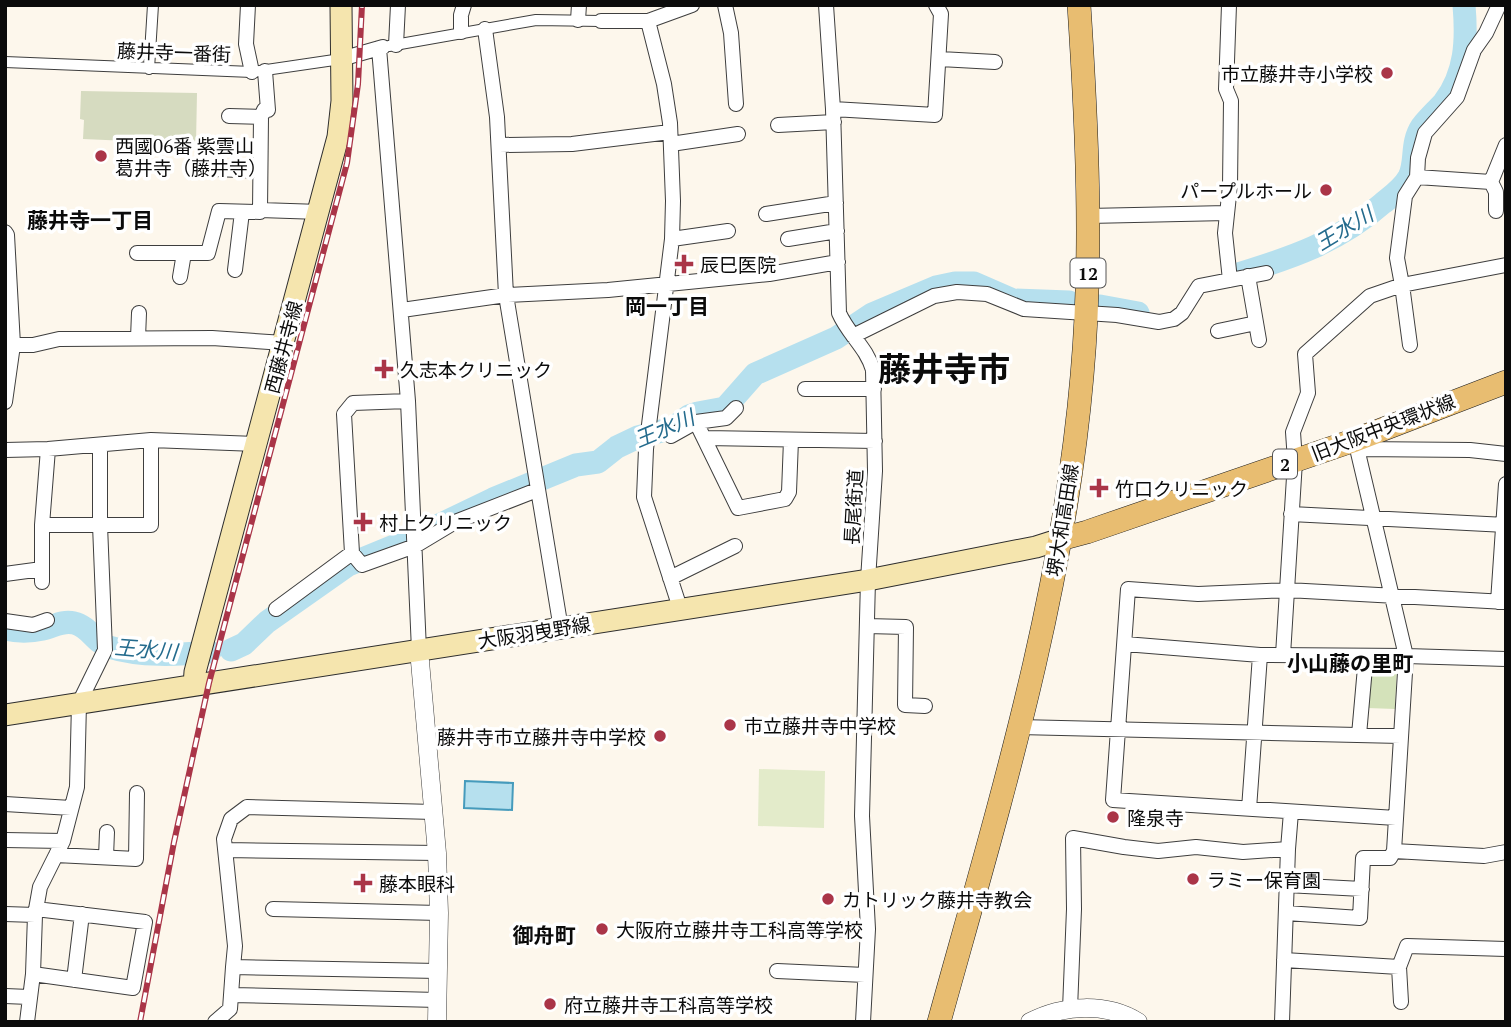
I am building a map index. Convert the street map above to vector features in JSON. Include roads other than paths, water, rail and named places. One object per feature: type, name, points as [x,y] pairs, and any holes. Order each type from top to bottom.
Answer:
[{"type":"main road","name":"西藤井寺線","points":[[194,685],[200,653],[338,137],[341,101],[341,5]]},
{"type":"main road","name":"堺大和高田線","points":[[939,1022],[1043,633],[1061,539],[1082,378],[1087,313],[1088,216],[1084,71],[1079,5]]},
{"type":"main road","name":"旧大阪中央環状線","points":[[1061,539],[1295,461],[1357,444],[1506,382]]},
{"type":"main road","name":"大阪羽曳野線","points":[[5,715],[868,580],[1036,547],[1061,539]]},
{"type":"street","points":[[149,69],[153,5]]},
{"type":"street","points":[[248,5],[246,44],[258,72],[268,110],[264,110],[261,117],[260,210]]},
{"type":"street","points":[[398,5],[386,47],[408,401],[419,650],[437,853],[437,1022]]},
{"type":"street","points":[[461,32],[464,5]]},
{"type":"street","points":[[341,59],[461,32],[578,13],[601,21],[657,14],[692,5]]},
{"type":"street","points":[[724,5],[731,33],[736,104]]},
{"type":"street","name":"長尾街道","points":[[826,5],[833,116],[839,313],[849,332],[870,359],[874,390],[875,471],[868,580],[862,816],[867,929],[863,1022]]},
{"type":"street","points":[[778,125],[833,116],[935,115],[941,14],[936,5]]},
{"type":"street","points":[[1229,5],[1226,89],[1231,102],[1225,233],[1230,280]]},
{"type":"street","points":[[1410,345],[1397,258],[1405,196],[1416,177],[1425,133],[1457,97],[1474,50],[1486,33],[1499,5]]},
{"type":"street","points":[[657,14],[671,138],[673,201],[667,284],[646,443],[645,497],[680,608]]},
{"type":"street","points":[[485,29],[499,145],[506,295],[561,629]]},
{"type":"street","name":"藤井寺一番街","points":[[5,62],[258,72],[341,59]]},
{"type":"street","points":[[940,59],[995,62]]},
{"type":"street","points":[[229,116],[261,117]]},
{"type":"street","points":[[499,145],[572,144],[738,134]]},
{"type":"street","points":[[1496,211],[1496,192],[1491,182],[1506,145]]},
{"type":"street","points":[[215,169],[260,171]]},
{"type":"street","points":[[1416,177],[1491,182]]},
{"type":"street","points":[[766,215],[836,203]]},
{"type":"street","points":[[137,253],[208,253],[219,211],[320,212]]},
{"type":"street","points":[[235,270],[242,212]]},
{"type":"street","points":[[1088,216],[1227,213]]},
{"type":"street","points":[[672,239],[728,231]]},
{"type":"street","points":[[788,239],[837,231]]},
{"type":"street","points":[[5,232],[13,345],[5,402]]},
{"type":"street","points":[[180,277],[184,253]]},
{"type":"street","points":[[402,310],[506,295],[582,293],[769,274],[838,262]]},
{"type":"street","points":[[1283,655],[1295,461],[1293,432],[1308,393],[1305,354],[1370,296],[1402,285],[1506,265]]},
{"type":"street","points":[[849,332],[934,296],[957,292],[987,294],[1024,309],[1117,315],[1159,322],[1174,320],[1191,302],[1199,286],[1266,273]]},
{"type":"street","points":[[1248,276],[1259,340]]},
{"type":"street","points":[[138,338],[139,313]]},
{"type":"street","points":[[1219,331],[1256,323]]},
{"type":"street","points":[[13,345],[33,345],[58,339],[138,338],[212,338],[284,343]]},
{"type":"street","points":[[805,389],[874,390]]},
{"type":"street","points":[[408,401],[353,403],[344,414],[352,553],[362,565],[415,546],[455,522],[537,490]]},
{"type":"street","points":[[671,436],[696,422],[726,418],[736,408]]},
{"type":"street","points":[[696,422],[738,508],[785,499],[789,492],[791,440]]},
{"type":"street","points":[[706,438],[875,442]]},
{"type":"street","points":[[5,450],[151,440],[257,444]]},
{"type":"street","points":[[42,525],[151,525],[151,440]]},
{"type":"street","points":[[1286,913],[1360,918],[1363,858],[1390,858],[1394,851],[1406,656],[1357,444],[1506,454]]},
{"type":"street","points":[[27,1022],[33,974],[35,912],[40,887],[59,848],[77,787],[79,703],[105,645],[100,445]]},
{"type":"street","points":[[5,574],[42,575],[42,525],[48,449]]},
{"type":"street","points":[[1396,818],[1113,800],[1128,589],[1198,594],[1287,590],[1502,602],[1506,485]]},
{"type":"street","points":[[1292,514],[1504,525]]},
{"type":"street","points":[[670,578],[735,545]]},
{"type":"street","points":[[276,609],[352,553]]},
{"type":"street","points":[[5,621],[33,625],[47,620]]},
{"type":"street","points":[[867,626],[906,627],[905,705],[925,706]]},
{"type":"street","points":[[1125,644],[1260,655],[1506,659]]},
{"type":"street","points":[[1249,809],[1260,655]]},
{"type":"street","points":[[1359,735],[1366,656]]},
{"type":"street","points":[[1019,727],[1401,736]]},
{"type":"street","points":[[5,840],[106,857],[136,859],[137,793]]},
{"type":"street","points":[[5,804],[71,808]]},
{"type":"street","points":[[220,1021],[230,1009],[235,946],[224,839],[231,819],[247,807],[434,812]]},
{"type":"street","points":[[1282,1022],[1287,849],[1291,812]]},
{"type":"street","points":[[106,857],[107,832]]},
{"type":"street","points":[[1070,1009],[1074,909],[1073,838],[1158,850],[1196,847],[1243,852],[1287,849]]},
{"type":"street","points":[[226,850],[437,853]]},
{"type":"street","points":[[1394,851],[1484,856],[1506,852]]},
{"type":"street","points":[[1286,885],[1362,889]]},
{"type":"street","points":[[273,909],[439,913]]},
{"type":"street","points":[[5,914],[82,914],[145,922],[133,988],[33,974]]},
{"type":"street","points":[[74,979],[82,914]]},
{"type":"street","points":[[778,930],[867,929]]},
{"type":"street","points":[[1401,1002],[1399,967],[1407,946],[1506,948]]},
{"type":"street","points":[[1284,960],[1399,967]]},
{"type":"street","points":[[233,967],[438,971]]},
{"type":"street","points":[[777,971],[865,975]]},
{"type":"street","points":[[231,995],[438,1000]]},
{"type":"street","points":[[5,996],[29,996]]},
{"type":"street","points":[[1030,1022],[1053,1012],[1070,1009],[1111,1010],[1138,1022]]},
{"type":"water","points":[[465,781],[513,783],[512,810],[464,808]]},
{"type":"waterway","name":"王水川","points":[[1235,275],[1295,255],[1332,238],[1366,217],[1404,185],[1413,165],[1418,133],[1444,102],[1457,80],[1465,43],[1464,5]]},
{"type":"waterway","name":"王水川","points":[[231,650],[244,644],[267,622],[348,565],[404,542],[493,499],[576,465],[598,462],[617,447],[638,437],[673,428],[689,416],[725,408],[755,374],[836,338],[872,314],[936,287],[974,283],[1013,300],[1069,302]]},
{"type":"waterway","name":"王水川","points":[[1100,306],[1138,313]]},
{"type":"waterway","name":"王水川","points":[[5,629],[33,631],[70,622],[84,627],[104,645],[121,650],[160,654],[210,652]]},
{"type":"railway","points":[[140,1022],[174,842],[209,683],[347,163],[358,84],[362,5]]},
{"type":"place","name":"市立藤井寺小学校","points":[[1387,73]]},
{"type":"place","name":"西國06番 紫雲山 葛井寺（藤井寺）","points":[[101,156]]},
{"type":"place","name":"パープルホール","points":[[1326,190]]},
{"type":"place","name":"辰巳医院","points":[[684,264]]},
{"type":"place","name":"久志本クリニック","points":[[384,369]]},
{"type":"place","name":"竹口クリニック","points":[[1099,488]]},
{"type":"place","name":"村上クリニック","points":[[363,522]]},
{"type":"place","name":"市立藤井寺中学校","points":[[730,725]]},
{"type":"place","name":"藤井寺市立藤井寺中学校","points":[[660,736]]},
{"type":"place","name":"隆泉寺","points":[[1113,817]]},
{"type":"place","name":"ラミー保育園","points":[[1193,879]]},
{"type":"place","name":"藤本眼科","points":[[363,883]]},
{"type":"place","name":"カトリック藤井寺教会","points":[[828,899]]},
{"type":"place","name":"大阪府立藤井寺工科高等学校","points":[[602,929]]},
{"type":"place","name":"府立藤井寺工科高等学校","points":[[550,1004]]},
{"type":"district","name":"藤井寺一丁目","points":[[90,220]]},
{"type":"district","name":"岡一丁目","points":[[667,306]]},
{"type":"district","name":"藤井寺市","points":[[944,368]]},
{"type":"district","name":"小山藤の里町","points":[[1350,663]]},
{"type":"district","name":"御舟町","points":[[544,935]]}]
